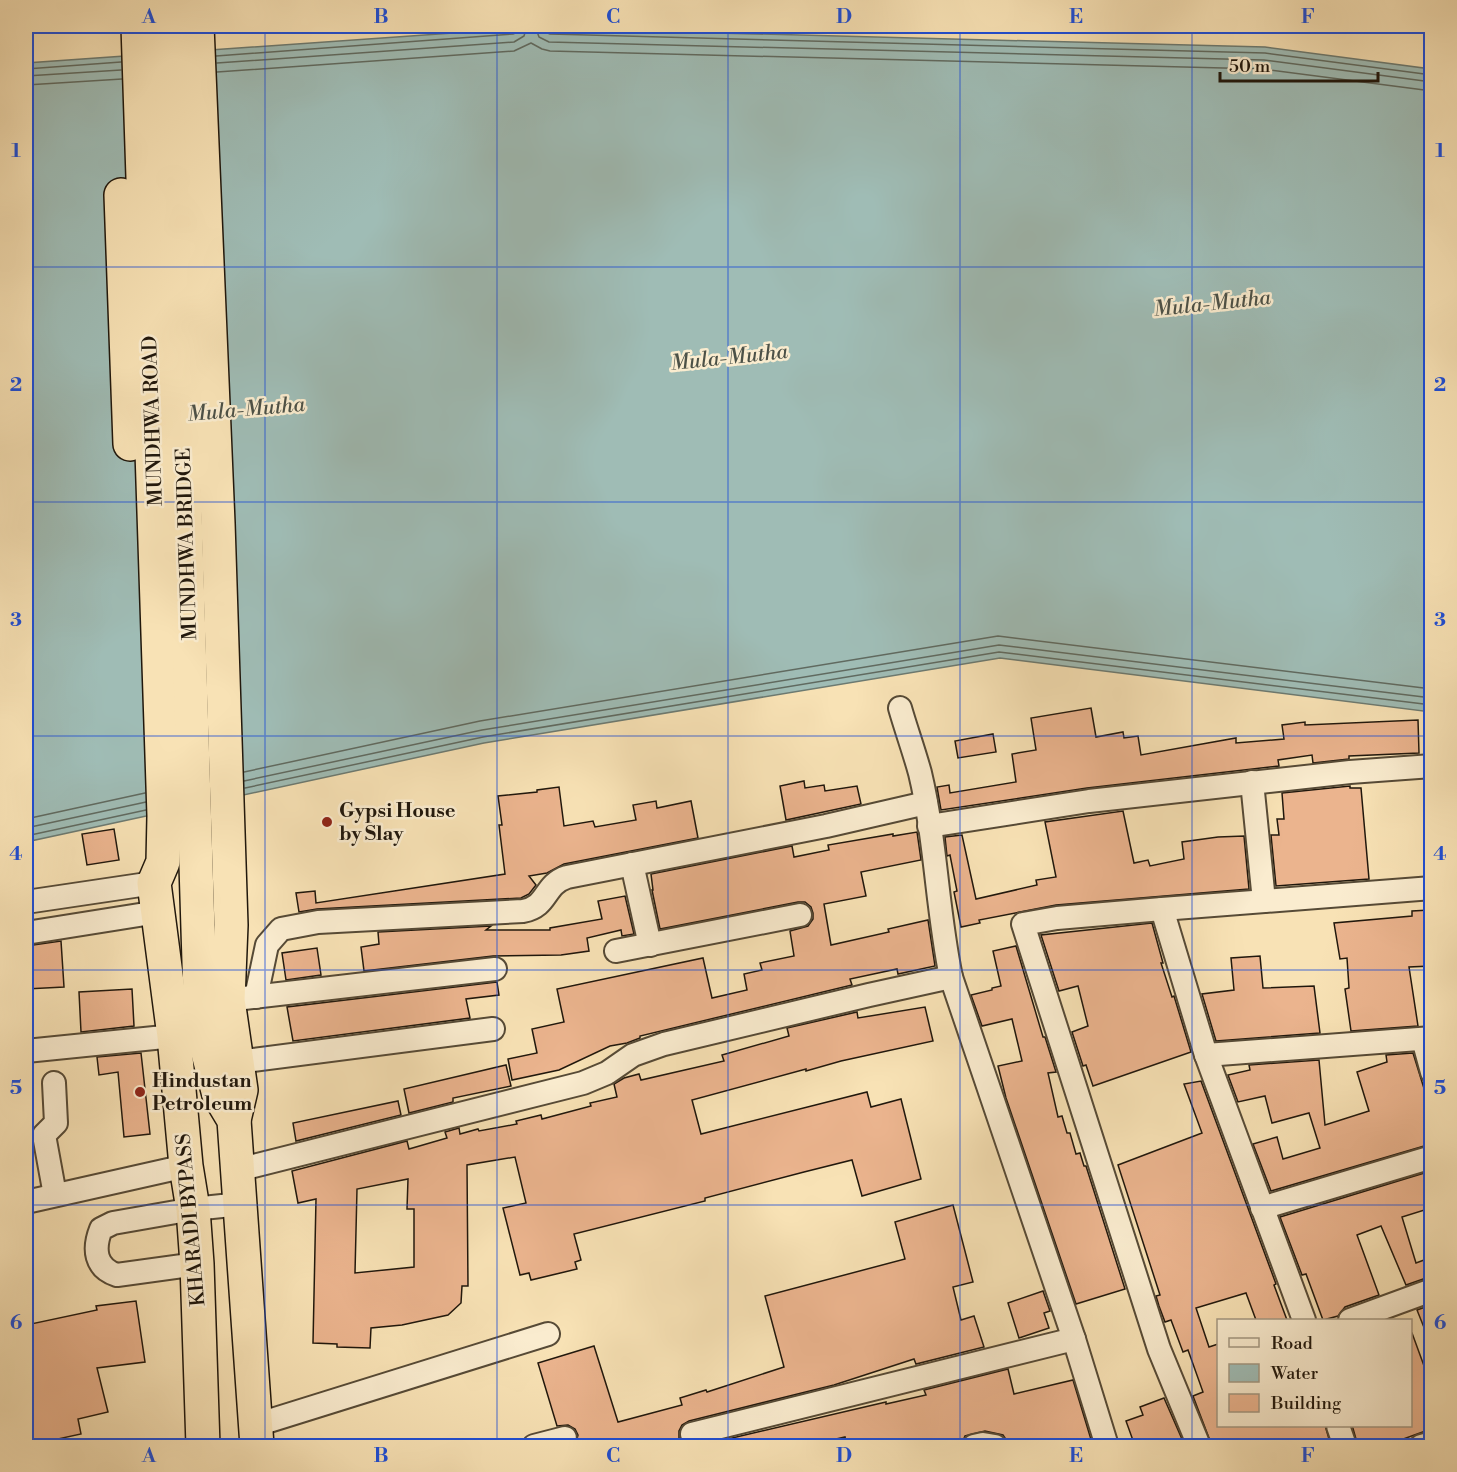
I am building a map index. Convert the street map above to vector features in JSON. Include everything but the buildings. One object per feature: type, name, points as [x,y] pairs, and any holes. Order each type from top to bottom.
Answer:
[{"type":"highway","points":[[118,26],[124,303],[153,819]]},
{"type":"highway","name":"MUNDHWA ROAD","points":[[138,26],[153,819]]},
{"type":"highway","name":"MUNDHWA BRIDGE","points":[[170,26],[201,1026],[219,1095],[234,1120]]},
{"type":"highway","points":[[197,26],[218,523],[231,926],[242,998],[237,1062],[241,1090],[234,1120],[257,1436]]},
{"type":"highway","name":"KHARADI BYPASS","points":[[153,819],[144,864],[156,898],[174,1036],[186,1166],[193,1209],[203,1446]]},
{"type":"street","points":[[900,708],[920,773],[926,803],[942,935],[951,977],[1074,1339],[1107,1446]]},
{"type":"street","points":[[929,826],[1089,801],[1252,782],[1431,766]]},
{"type":"street","points":[[1252,782],[1264,902]]},
{"type":"street","points":[[242,998],[267,945],[281,929],[318,922],[523,911],[537,906],[557,880],[826,826],[926,803]]},
{"type":"street","points":[[632,864],[650,945]]},
{"type":"street","points":[[1198,1446],[1159,1349],[1023,924],[1057,918],[1431,888]]},
{"type":"street","points":[[26,902],[156,898]]},
{"type":"street","points":[[26,933],[156,898]]},
{"type":"street","points":[[1162,909],[1206,1056],[1304,1319]]},
{"type":"street","points":[[616,951],[800,915]]},
{"type":"street","points":[[242,998],[495,969]]},
{"type":"street","points":[[238,1170],[583,1083],[607,1074],[633,1055],[664,1044],[951,977]]},
{"type":"street","points":[[237,1062],[493,1029]]},
{"type":"street","points":[[26,1051],[174,1036]]},
{"type":"street","points":[[1206,1056],[1427,1038],[1431,1072]]},
{"type":"street","points":[[54,1083],[56,1123],[44,1136],[55,1195]]},
{"type":"street","points":[[1262,1208],[1431,1157]]},
{"type":"street","points":[[26,1202],[186,1166]]},
{"type":"street","points":[[197,1264],[117,1275],[106,1272],[99,1262],[97,1238],[101,1229],[113,1223],[193,1209],[241,1204]]},
{"type":"street","points":[[1353,1319],[1431,1290]]},
{"type":"street","points":[[257,1436],[548,1334]]},
{"type":"street","points":[[692,1434],[1074,1339]]},
{"type":"street","points":[[1339,1427],[1345,1446]]},
{"type":"street","points":[[534,1446],[565,1438]]},
{"type":"street","points":[[1421,1446],[1431,1443]]},
{"type":"street","points":[[974,1446],[983,1444],[995,1446]]},
{"type":"water","name":"Mula-Mutha","points":[[523,28],[1265,47],[1431,69],[1431,712],[1000,658],[484,743],[26,842],[26,63]]},
{"type":"place","name":"Gypsi House by Slay","points":[[327,822]]},
{"type":"place","name":"Hindustan Petroleum","points":[[140,1092]]}]
